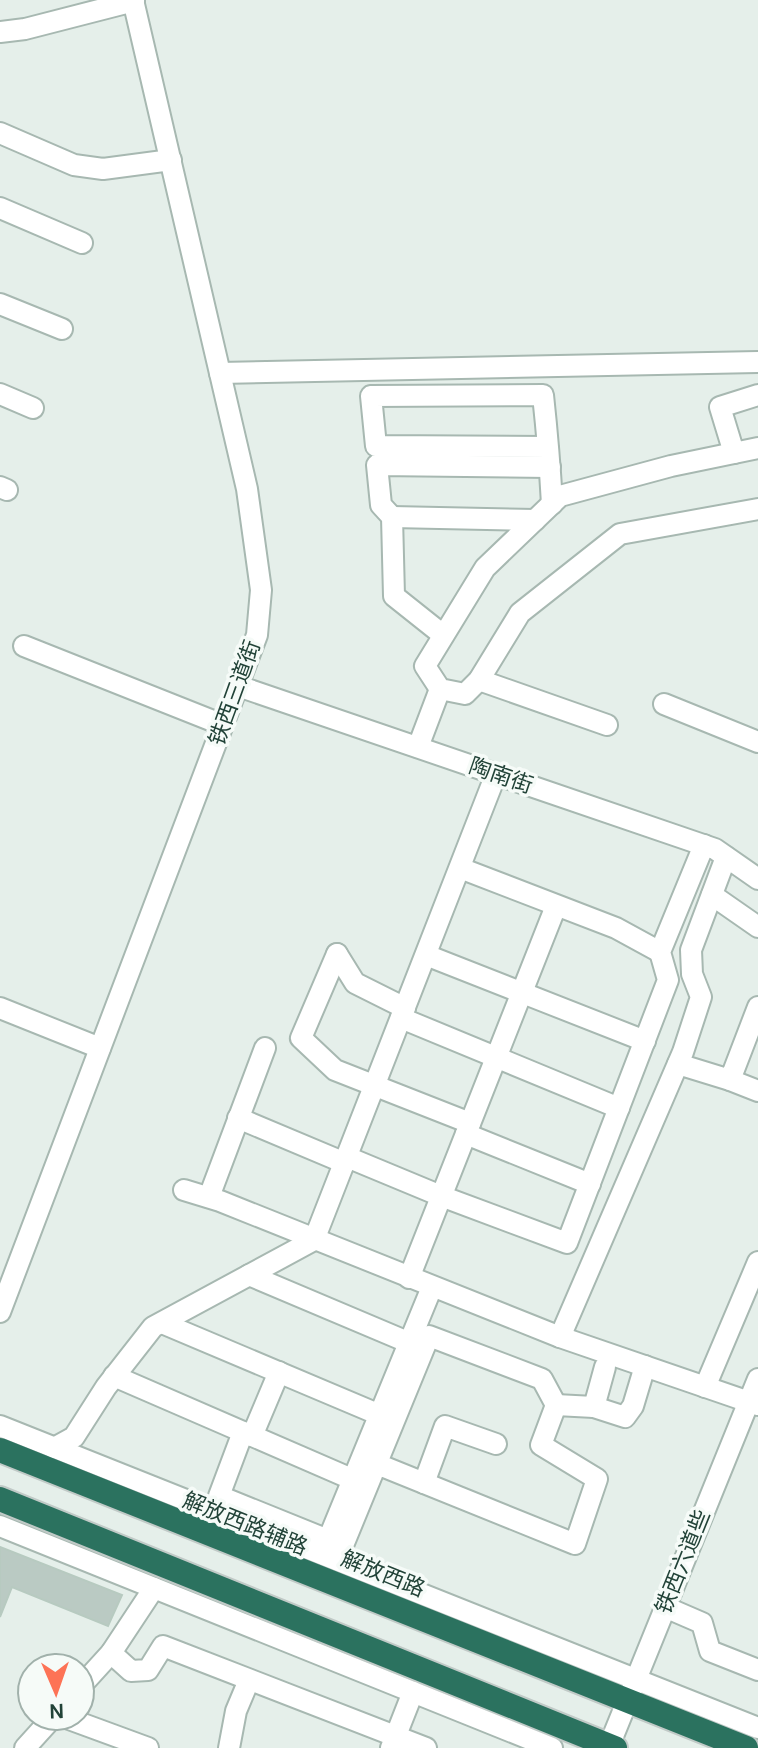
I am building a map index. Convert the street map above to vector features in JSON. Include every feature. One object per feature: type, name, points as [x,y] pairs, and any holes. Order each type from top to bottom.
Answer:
[{"type":"highway","name":"解放西路","points":[[0,1450],[631,1689],[746,1748]]},
{"type":"highway","points":[[0,1499],[612,1747]]},
{"type":"street","points":[[0,32],[25,29],[134,1]]},
{"type":"street","name":"铁西三道街","points":[[0,1312],[257,635],[261,590],[247,489],[134,1]]},
{"type":"street","points":[[0,133],[74,165],[103,169],[171,160]]},
{"type":"street","points":[[0,208],[82,243]]},
{"type":"street","points":[[0,304],[62,329]]},
{"type":"street","points":[[220,373],[758,362]]},
{"type":"street","points":[[0,394],[33,408]]},
{"type":"street","points":[[443,635],[394,596],[392,517],[381,505],[371,396],[543,395],[552,504]]},
{"type":"street","points":[[734,453],[720,407],[758,395]]},
{"type":"street","points":[[758,448],[671,466],[560,496],[485,568],[425,666],[440,689],[465,694],[479,680],[520,613],[620,534],[758,509]]},
{"type":"street","points":[[376,455],[549,457]]},
{"type":"street","points":[[392,517],[535,520]]},
{"type":"street","points":[[24,646],[223,725]]},
{"type":"street","points":[[479,680],[607,725]]},
{"type":"street","name":"陶南街","points":[[238,686],[704,845],[758,879]]},
{"type":"street","points":[[418,747],[440,689]]},
{"type":"street","points":[[664,704],[758,742]]},
{"type":"street","points":[[54,1448],[74,1437],[114,1376],[153,1327],[314,1240],[496,774]]},
{"type":"street","points":[[238,1118],[567,1243],[668,980],[660,952],[704,845]]},
{"type":"street","points":[[560,1337],[678,1064],[701,997],[692,974],[691,950],[726,857]]},
{"type":"street","points":[[460,868],[616,928],[660,952]]},
{"type":"street","points":[[712,895],[758,927]]},
{"type":"street","points":[[409,1278],[556,906]]},
{"type":"street","points":[[590,1184],[335,1070],[301,1038],[337,954],[355,983],[403,1013],[619,1108]]},
{"type":"street","points":[[426,955],[645,1041]]},
{"type":"street","points":[[730,1080],[758,1007]]},
{"type":"street","points":[[0,1008],[100,1048]]},
{"type":"street","points":[[209,1197],[265,1048]]},
{"type":"street","points":[[678,1064],[758,1091]]},
{"type":"street","points":[[184,1190],[209,1197],[560,1337],[753,1404]]},
{"type":"street","points":[[705,1387],[758,1262]]},
{"type":"street","points":[[249,1275],[410,1343]]},
{"type":"street","points":[[279,1372],[219,1496],[328,1540],[432,1287]]},
{"type":"street","points":[[162,1323],[380,1415]]},
{"type":"street","points":[[337,1560],[429,1336],[542,1379],[556,1405],[541,1445],[597,1479],[575,1544],[377,1464]]},
{"type":"street","points":[[556,1405],[594,1407],[625,1417],[633,1406],[645,1366]]},
{"type":"street","points":[[594,1407],[605,1367]]},
{"type":"street","points":[[114,1376],[354,1480]]},
{"type":"street","name":"铁西六道些","points":[[612,1747],[631,1689],[753,1404],[758,1379]]},
{"type":"street","name":"解放西路辅路","points":[[0,1426],[337,1560],[631,1689],[758,1728]]},
{"type":"street","points":[[424,1483],[445,1426],[496,1444]]},
{"type":"street","points":[[0,1526],[552,1748]]},
{"type":"street","points":[[96,1669],[111,1653],[154,1588]]},
{"type":"street","points":[[665,1607],[702,1623],[710,1651],[758,1670]]},
{"type":"street","points":[[111,1653],[131,1671],[148,1670],[163,1646],[394,1741],[426,1748]]},
{"type":"street","points":[[229,1748],[236,1711],[249,1680]]},
{"type":"street","points":[[394,1741],[413,1692]]},
{"type":"street","points":[[96,1729],[148,1748]]},
{"type":"street","points":[[25,1748],[40,1732]]},
{"type":"building","points":[[0,1547],[122,1595],[108,1626],[12,1587],[0,1617]]}]
